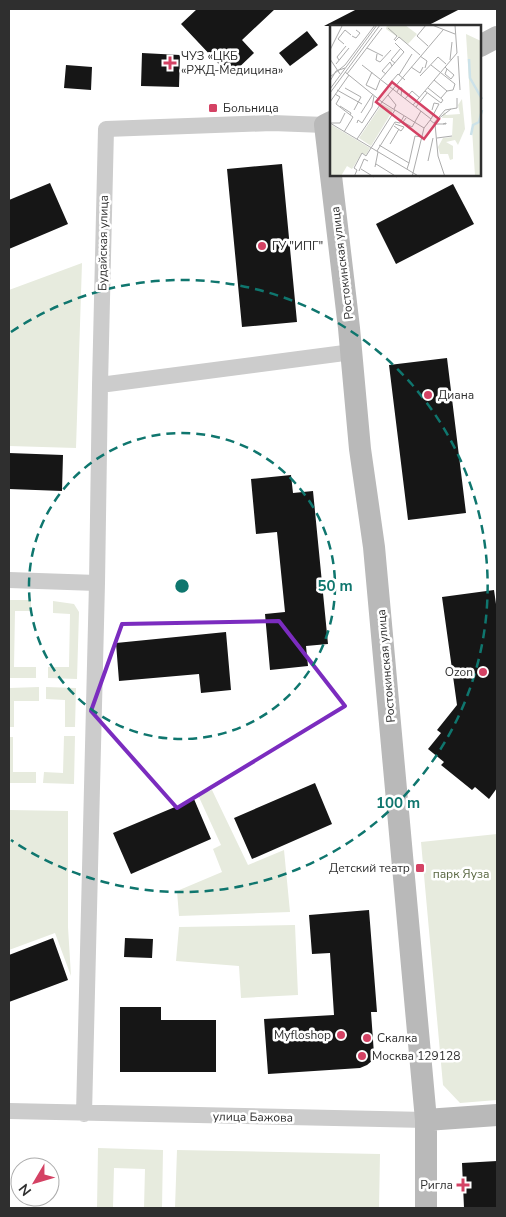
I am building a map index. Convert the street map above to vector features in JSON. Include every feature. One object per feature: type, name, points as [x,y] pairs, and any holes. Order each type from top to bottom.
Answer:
[{"type":"street","points":[[481,45],[497,37]]},
{"type":"street","name":"Ростокинская улица","points":[[328,123],[330,142]]},
{"type":"street","name":"Будайская улица","points":[[84,1114],[106,128],[328,123]]},
{"type":"street","name":"Ростокинская улица","points":[[334,176],[360,449],[374,547],[383,632],[426,1120],[426,1208]]},
{"type":"street","points":[[100,385],[352,352]]},
{"type":"street","points":[[9,580],[97,582]]},
{"type":"street","name":"улица Бажова","points":[[9,1112],[426,1120],[497,1115]]},
{"type":"highlighted area","points":[[279,621],[345,706],[177,808],[91,711],[122,624]]},
{"type":"green space","points":[[82,263],[76,448],[9,446],[9,290]]},
{"type":"green space","points":[[9,600],[31,600],[31,611],[15,611],[14,667],[36,667],[36,678],[9,678]]},
{"type":"green space","points":[[53,601],[74,604],[79,612],[77,679],[48,678],[48,667],[69,667],[70,614],[53,613]]},
{"type":"green space","points":[[39,687],[39,701],[14,701],[14,727],[9,727],[9,688]]},
{"type":"green space","points":[[46,687],[76,688],[75,727],[65,727],[65,700],[46,699]]},
{"type":"green space","points":[[64,736],[75,736],[74,784],[43,783],[44,772],[63,773]]},
{"type":"green space","points":[[9,737],[13,737],[13,772],[36,772],[36,783],[9,783]]},
{"type":"green space","points":[[212,790],[248,865],[284,850],[290,912],[179,916],[177,891],[222,872],[213,849],[221,845],[198,795]]},
{"type":"green space","points":[[9,810],[68,811],[68,927],[71,976],[55,933],[9,950]]},
{"type":"green space","name":"парк Яуза","points":[[497,834],[497,1100],[460,1103],[443,1085],[421,842]]},
{"type":"green space","points":[[295,925],[298,995],[241,998],[239,966],[176,961],[179,927]]},
{"type":"green space","points":[[98,1148],[163,1150],[162,1208],[144,1208],[145,1169],[114,1168],[113,1208],[97,1208]]},
{"type":"green space","points":[[177,1150],[380,1154],[379,1208],[175,1208]]},
{"type":"building","points":[[197,9],[275,9],[242,40],[254,53],[230,76],[181,24]]},
{"type":"building","points":[[357,9],[460,9],[429,25],[324,26]]},
{"type":"building","points":[[307,31],[318,45],[290,66],[279,53]]},
{"type":"building","points":[[142,53],[180,55],[179,87],[141,86]]},
{"type":"building","points":[[66,65],[92,67],[91,90],[64,88]]},
{"type":"building","name":"ГУ \"ИПГ\"","points":[[282,164],[297,322],[242,327],[227,169]]},
{"type":"building","points":[[50,183],[68,224],[9,249],[9,200]]},
{"type":"building","points":[[453,184],[474,224],[396,264],[376,224]]},
{"type":"building","points":[[447,358],[466,513],[408,520],[389,365]]},
{"type":"building","points":[[9,453],[63,455],[62,491],[9,489]]},
{"type":"building","points":[[291,475],[293,493],[313,491],[328,644],[306,646],[308,666],[270,670],[265,614],[285,612],[277,532],[256,534],[251,479]]},
{"type":"building","points":[[494,590],[497,611],[497,788],[489,799],[475,787],[472,790],[441,765],[444,762],[428,749],[441,733],[437,730],[457,705],[442,597]]},
{"type":"building","points":[[226,632],[231,690],[201,693],[199,674],[119,681],[116,643]]},
{"type":"building","points":[[315,783],[332,824],[252,859],[234,818]]},
{"type":"building","points":[[194,799],[211,839],[131,874],[113,833]]},
{"type":"building","points":[[369,910],[377,1012],[371,1012],[373,1060],[360,1068],[268,1074],[264,1019],[334,1015],[330,953],[312,954],[309,915]]},
{"type":"building","points":[[53,938],[68,980],[9,1002],[9,955]]},
{"type":"building","points":[[125,938],[153,939],[152,958],[124,957]]},
{"type":"building","points":[[120,1007],[161,1007],[161,1020],[216,1020],[216,1072],[120,1072]]},
{"type":"building","points":[[497,1161],[497,1208],[464,1208],[462,1163]]},
{"type":"place","name":"ЧУЗ «ЦКБ «РЖД-Медицина»","points":[[170,63]]},
{"type":"place","name":"Больница","points":[[213,108]]},
{"type":"place","name":"ГУ \"ИПГ\"","points":[[262,246]]},
{"type":"place","name":"Диана","points":[[428,395]]},
{"type":"place","name":"Ozon","points":[[483,672]]},
{"type":"place","name":"Детский театр","points":[[420,868]]},
{"type":"place","name":"Myfloshop","points":[[341,1035]]},
{"type":"place","name":"Скалка","points":[[367,1038]]},
{"type":"place","name":"Москва 129128","points":[[362,1056]]},
{"type":"place","name":"Ригла","points":[[463,1185]]}]
